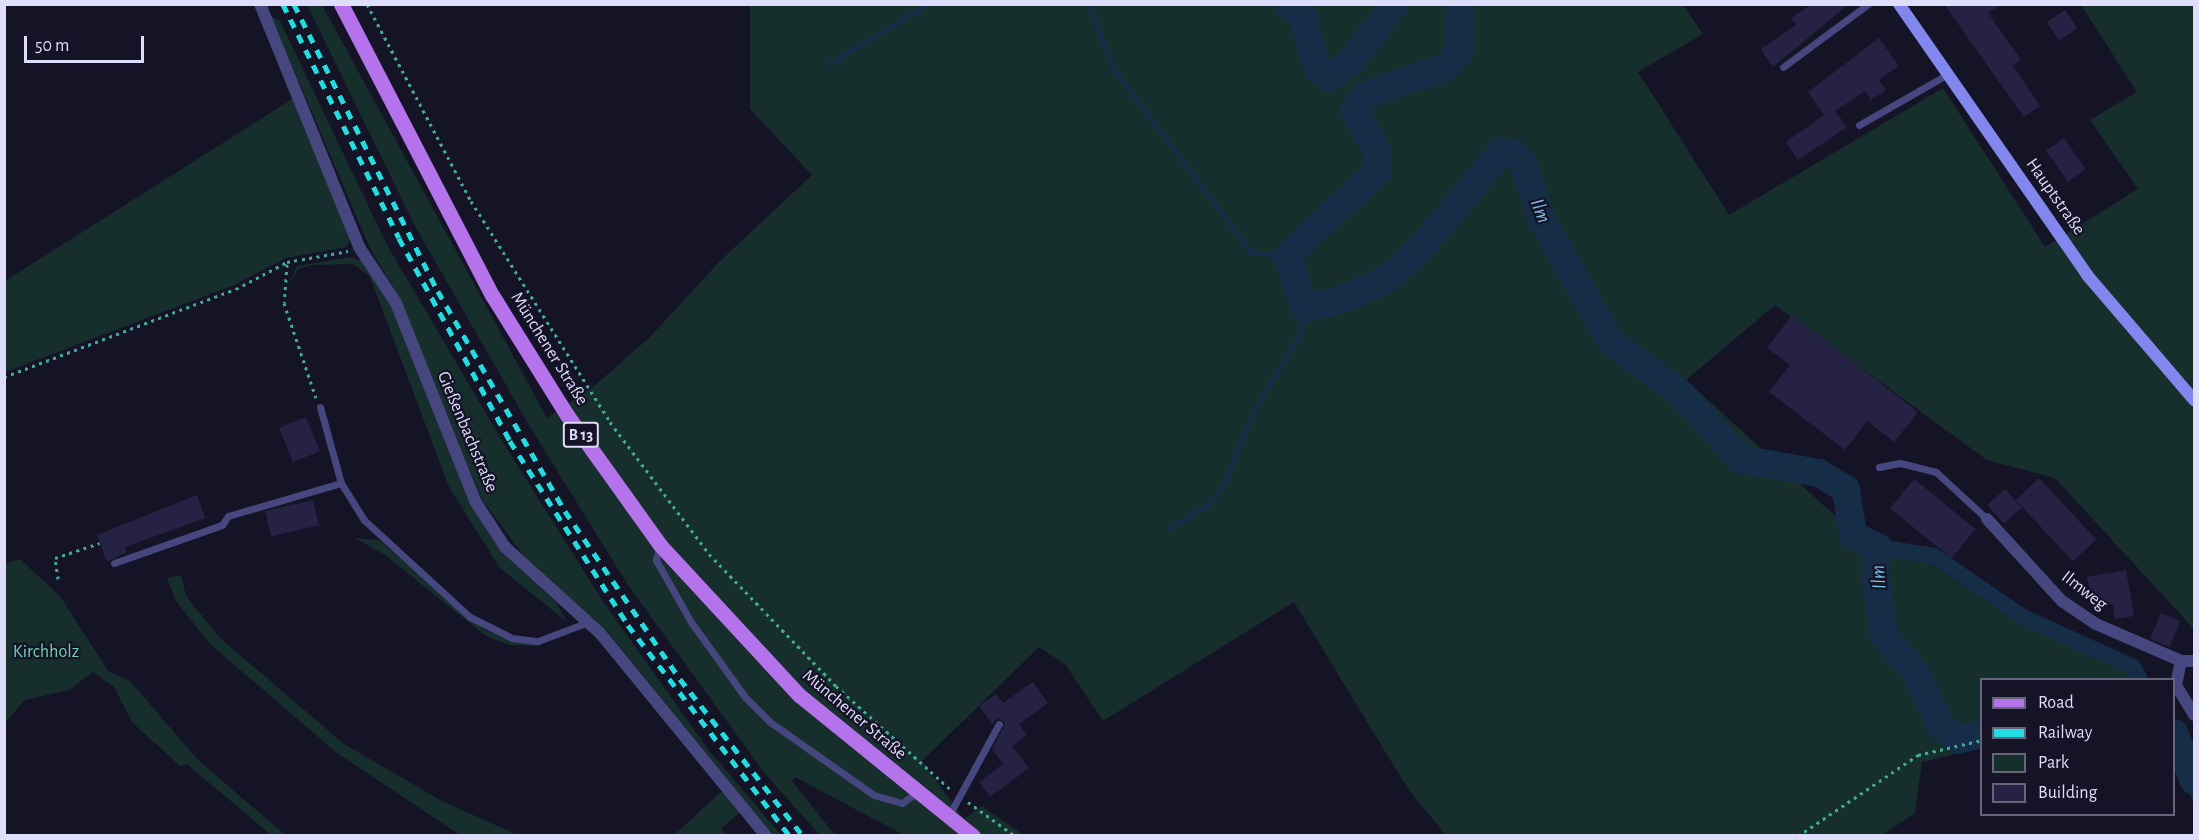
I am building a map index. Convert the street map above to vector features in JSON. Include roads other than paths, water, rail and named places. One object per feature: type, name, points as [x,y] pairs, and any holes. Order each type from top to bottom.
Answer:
[{"type":"main road","name":"Münchener Straße","points":[[341,4],[492,295],[567,415],[660,545],[767,665],[916,793]]},
{"type":"main road","name":"B 13","points":[[916,793],[973,836]]},
{"type":"street","name":"Gießenbachstraße","points":[[260,4],[359,247],[396,303],[475,501],[505,547],[629,666],[766,836]]},
{"type":"street","name":"Hauptstraße","points":[[1899,4],[2087,275],[2194,400]]},
{"type":"street","name":"Ilmweg","points":[[1987,519],[2062,601],[2103,628],[2181,661],[2194,661]]},
{"type":"street","points":[[2181,661],[2176,685],[2194,715]]},
{"type":"lane","points":[[1783,68],[1868,4]]},
{"type":"lane","points":[[1859,125],[1948,74]]},
{"type":"lane","points":[[320,407],[341,483],[364,520],[488,629],[538,641],[586,623]]},
{"type":"lane","points":[[1879,467],[1900,463],[1936,472],[1987,519]]},
{"type":"lane","points":[[114,563],[222,525],[228,516],[341,483]]},
{"type":"lane","points":[[660,545],[656,560],[691,622],[745,697],[770,722],[874,795],[902,803],[916,793]]},
{"type":"lane","points":[[948,817],[961,797],[982,748],[999,724]]},
{"type":"waterway","points":[[829,64],[928,4]]},
{"type":"waterway","points":[[1089,4],[1115,71],[1251,252],[1287,256]]},
{"type":"waterway","name":"Ilm","points":[[1289,4],[1303,17],[1317,67],[1329,78],[1350,62],[1395,4]]},
{"type":"waterway","name":"Ilm","points":[[1460,4],[1460,51],[1446,67],[1366,95],[1354,109],[1377,151],[1378,171],[1287,256],[1305,308],[1343,299],[1385,280],[1420,249],[1501,152],[1513,153],[1523,163],[1541,218],[1611,342],[1680,393],[1741,459],[1819,473],[1846,489],[1853,535],[1878,547],[1875,572],[1883,634],[1916,673],[1941,726],[1958,740],[1980,734]]},
{"type":"waterway","points":[[1168,528],[1208,505],[1223,485],[1255,408],[1300,334],[1305,308]]},
{"type":"waterway","points":[[1878,547],[1934,556],[2023,617],[2133,667],[2139,678]]},
{"type":"waterway","name":"Ilm","points":[[2175,735],[2194,781]]},
{"type":"railway","points":[[283,4],[399,238],[510,441],[628,625],[790,836]]},
{"type":"railway","points":[[294,4],[438,291],[565,511],[680,679],[803,836]]},
{"type":"park label","name":"Kirchholz","points":[[46,652]]}]
